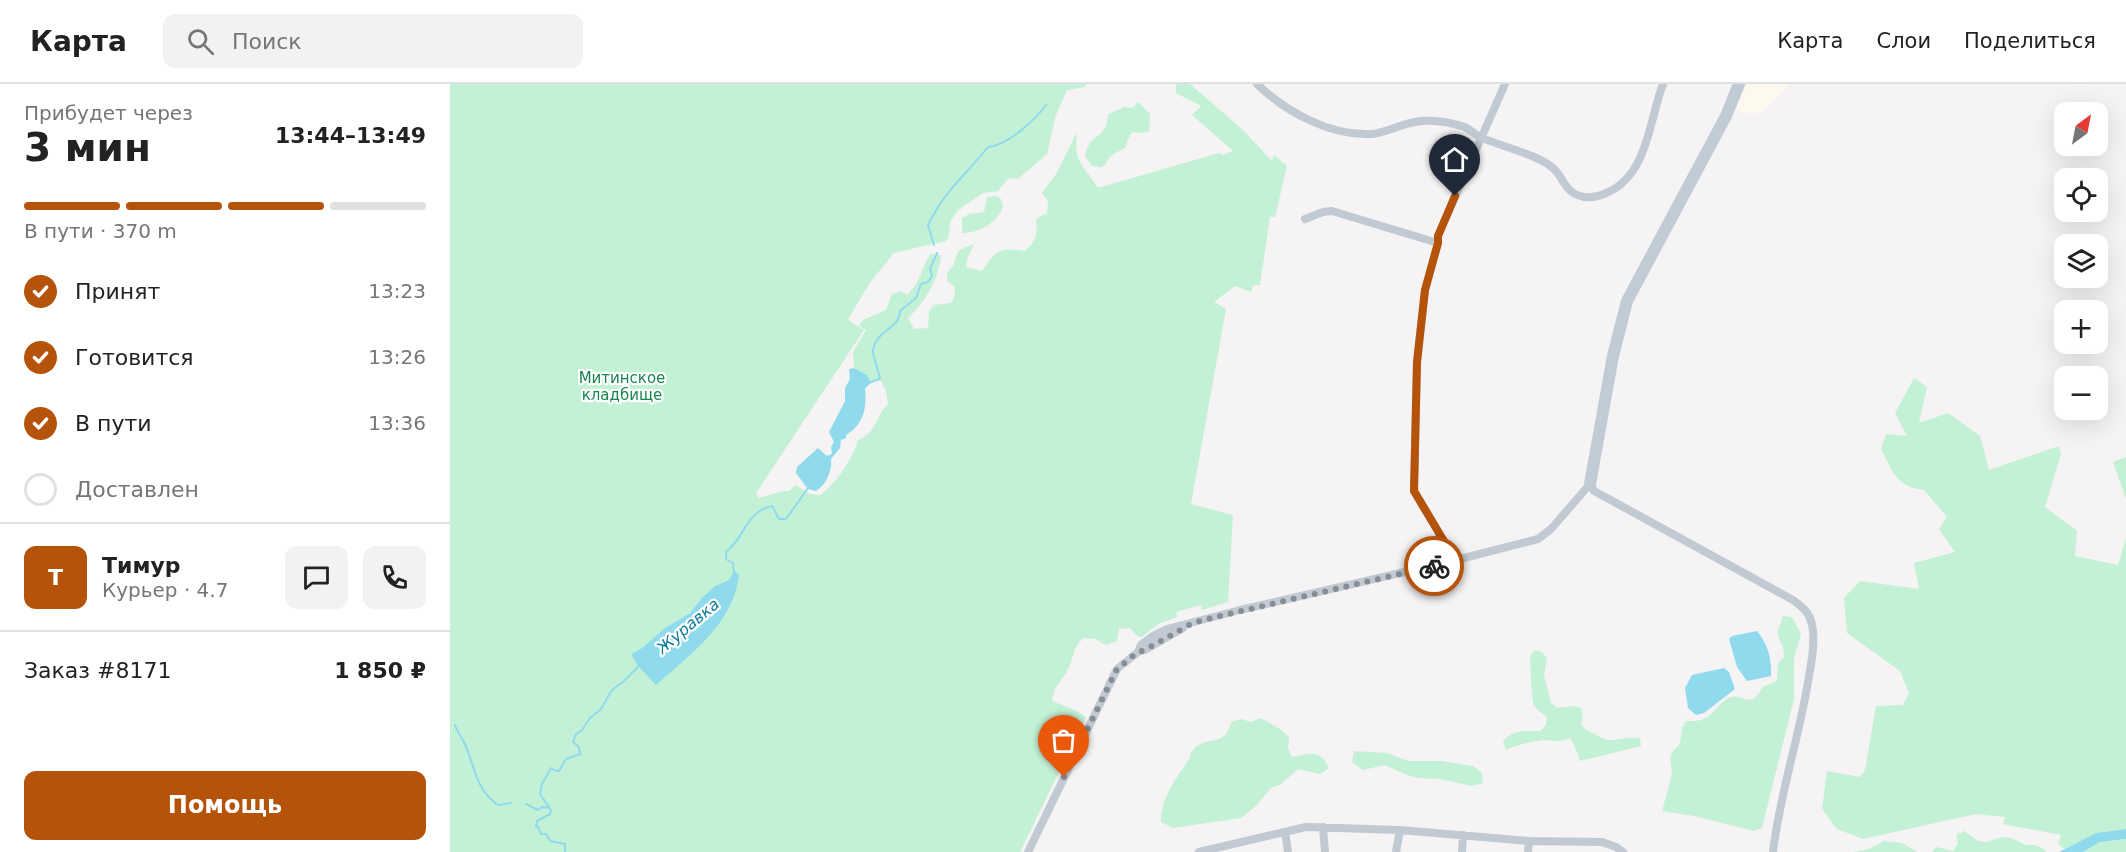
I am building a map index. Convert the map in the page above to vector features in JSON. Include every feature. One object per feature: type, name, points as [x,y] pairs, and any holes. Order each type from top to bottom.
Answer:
[{"type":"street","points":[[1257,84],[1276,101],[1326,127],[1345,132],[1371,134],[1395,130],[1414,122],[1446,122],[1467,128],[1481,137],[1526,154],[1552,168],[1566,187],[1585,198],[1604,194],[1617,188],[1631,174],[1640,158],[1664,84]]},
{"type":"street","points":[[1452,561],[1448,548],[1414,491],[1417,362],[1425,290],[1438,236],[1505,84]]},
{"type":"street","points":[[1028,852],[1117,669],[1138,652],[1191,624],[1240,610],[1452,561],[1538,538],[1551,529],[1590,484],[1613,356],[1625,306],[1726,116],[1739,84]]},
{"type":"street","points":[[1305,219],[1323,212],[1332,212],[1438,243]]},
{"type":"street","points":[[1590,484],[1594,491],[1793,600],[1808,614],[1813,633],[1812,659],[1806,698],[1780,807],[1773,852]]},
{"type":"street","points":[[1198,852],[1306,827],[1400,830],[1529,841],[1602,842],[1623,852]]},
{"type":"street","points":[[1323,827],[1324,852]]},
{"type":"street","points":[[1396,852],[1400,830]]},
{"type":"street","points":[[1285,832],[1288,852]]},
{"type":"street","points":[[1462,852],[1463,835]]},
{"type":"street","points":[[1528,852],[1529,841]]},
{"type":"shaded area","points":[[1748,84],[1790,84],[1761,113],[1744,113],[1736,108]]},
{"type":"green space","name":"Митинское кладбище","points":[[450,84],[1086,84],[1085,87],[1067,90],[1056,115],[1047,154],[1018,179],[1009,178],[998,191],[983,193],[958,210],[950,222],[946,241],[893,253],[870,283],[848,320],[864,330],[756,493],[758,498],[789,491],[795,485],[810,494],[820,495],[832,485],[848,462],[858,440],[870,432],[888,404],[886,391],[880,379],[871,383],[867,375],[854,368],[853,352],[866,330],[859,326],[863,320],[886,310],[892,294],[900,291],[907,295],[919,279],[931,254],[941,255],[940,264],[930,290],[908,318],[914,329],[928,328],[929,311],[934,305],[951,303],[955,295],[954,286],[947,281],[947,273],[953,266],[959,250],[974,244],[966,267],[982,271],[991,258],[999,252],[1010,249],[1025,251],[1035,237],[1036,219],[1047,213],[1048,201],[1042,193],[1056,174],[1077,132],[1076,150],[1080,163],[1098,188],[1233,151],[1192,115],[1201,106],[1176,93],[1176,84],[1190,84],[1243,130],[1272,161],[1274,155],[1287,166],[1275,217],[1270,217],[1260,285],[1253,285],[1251,292],[1235,286],[1214,302],[1226,309],[1191,504],[1233,515],[1228,602],[1202,610],[1201,605],[1176,612],[1177,617],[1158,624],[1142,637],[1137,636],[1130,628],[1119,629],[1117,641],[1106,645],[1095,639],[1084,638],[1080,642],[1067,672],[1055,690],[1052,701],[1086,717],[1020,852],[450,852]],"holes":[[[729,580],[638,666],[631,654],[642,648],[665,628],[690,613],[715,586]]]},
{"type":"green space","points":[[1138,102],[1150,114],[1149,132],[1133,132],[1126,147],[1112,155],[1105,165],[1092,166],[1085,156],[1087,149],[1105,128],[1109,114],[1124,107],[1133,108]]},
{"type":"green space","points":[[996,196],[1001,199],[1003,206],[997,217],[981,229],[962,233],[962,218],[969,214],[984,212],[987,197]]},
{"type":"green space","points":[[1914,378],[1927,387],[1919,423],[1948,413],[1980,436],[1989,470],[2059,446],[2061,454],[2045,507],[2077,531],[2075,556],[2118,565],[2126,538],[2126,829],[2096,833],[2065,849],[2058,844],[2061,835],[2003,824],[2005,817],[1976,814],[1863,839],[1837,829],[1822,809],[1827,771],[1860,777],[1865,770],[1876,706],[1903,705],[1909,693],[1900,671],[1847,633],[1844,598],[1860,581],[1919,589],[1914,563],[1955,552],[1939,529],[1947,517],[1924,490],[1907,486],[1896,477],[1881,449],[1886,434],[1907,436],[1895,413]]},
{"type":"green space","points":[[2126,457],[2126,499],[2113,462]]},
{"type":"green space","points":[[1783,616],[1792,617],[1801,634],[1794,658],[1794,699],[1762,828],[1754,831],[1694,816],[1662,811],[1672,774],[1670,757],[1680,744],[1682,728],[1686,721],[1698,721],[1705,718],[1731,697],[1751,700],[1762,687],[1777,681],[1778,663],[1784,657],[1777,633]]},
{"type":"green space","points":[[1534,650],[1542,652],[1547,658],[1544,675],[1551,703],[1557,708],[1574,706],[1581,708],[1583,715],[1581,724],[1586,730],[1604,739],[1640,738],[1641,746],[1580,761],[1570,738],[1560,741],[1537,741],[1506,750],[1503,742],[1510,735],[1540,731],[1546,725],[1547,717],[1535,707],[1533,698],[1530,657]]},
{"type":"green space","points":[[1261,718],[1289,737],[1288,748],[1292,757],[1318,755],[1329,768],[1320,774],[1298,769],[1281,784],[1271,788],[1257,805],[1241,818],[1173,828],[1161,822],[1166,797],[1193,750],[1198,745],[1220,739],[1228,730],[1231,722],[1241,719],[1251,722]]},
{"type":"green space","points":[[1354,751],[1387,753],[1408,761],[1441,761],[1473,766],[1482,773],[1483,783],[1472,786],[1440,779],[1417,778],[1385,765],[1363,770],[1352,762]]},
{"type":"green space","points":[[1964,831],[1978,841],[1986,842],[2002,837],[2011,838],[2046,850],[2045,852],[1932,852],[1936,847],[1953,851],[1958,843],[1956,835]]},
{"type":"green space","points":[[2126,839],[2126,852],[2083,852],[2100,842]]},
{"type":"green space","points":[[1884,841],[1902,843],[1918,852],[1853,852],[1869,849]]},
{"type":"water","points":[[854,368],[867,375],[871,383],[865,388],[863,415],[857,426],[841,440],[840,448],[831,459],[830,473],[826,481],[816,491],[808,489],[796,473],[797,467],[818,448],[827,456],[832,454],[831,447],[834,442],[829,432],[845,401],[845,388],[850,379],[849,369]]},
{"type":"water","points":[[734,571],[739,575],[735,592],[720,623],[696,650],[656,685],[638,666],[631,654],[642,648],[665,628],[690,613],[715,586],[729,580]]},
{"type":"water","points":[[1757,631],[1769,652],[1771,676],[1747,681],[1737,667],[1729,639],[1732,636]]},
{"type":"water","points":[[1724,668],[1729,672],[1735,689],[1704,713],[1696,715],[1688,708],[1685,688],[1692,675]]},
{"type":"water","points":[[2126,829],[2126,839],[2100,842],[2083,852],[2059,852],[2096,833]]},
{"type":"waterway","name":"Журавка","points":[[934,245],[928,225],[948,193],[988,147],[1012,137],[1035,118],[1046,105]]},
{"type":"waterway","name":"Журавка","points":[[868,383],[880,379],[873,352],[875,343],[896,322],[900,311],[916,298],[921,284],[928,282],[932,276],[930,269],[937,253]]},
{"type":"waterway","name":"Журавка","points":[[734,574],[733,563],[726,559],[726,552],[756,514],[772,506],[779,519],[786,519],[808,488]]},
{"type":"waterway","name":"Журавка","points":[[565,852],[565,844],[550,841],[546,834],[541,834],[536,827],[537,821],[550,814],[551,810],[540,794],[542,784],[551,768],[559,771],[566,759],[580,754],[579,747],[573,742],[576,734],[601,709],[612,690],[639,666]]},
{"type":"waterway","points":[[455,725],[468,751],[480,785],[490,799],[498,805],[511,803]]},
{"type":"waterway","points":[[526,804],[538,810],[542,807],[550,808]]},
{"type":"way so far","points":[[1064,777],[1117,669],[1138,652],[1203,620],[1434,566]]},
{"type":"route","points":[[1434,566],[1452,561],[1448,548],[1414,491],[1417,362],[1425,290],[1438,236],[1455,196]]}]
